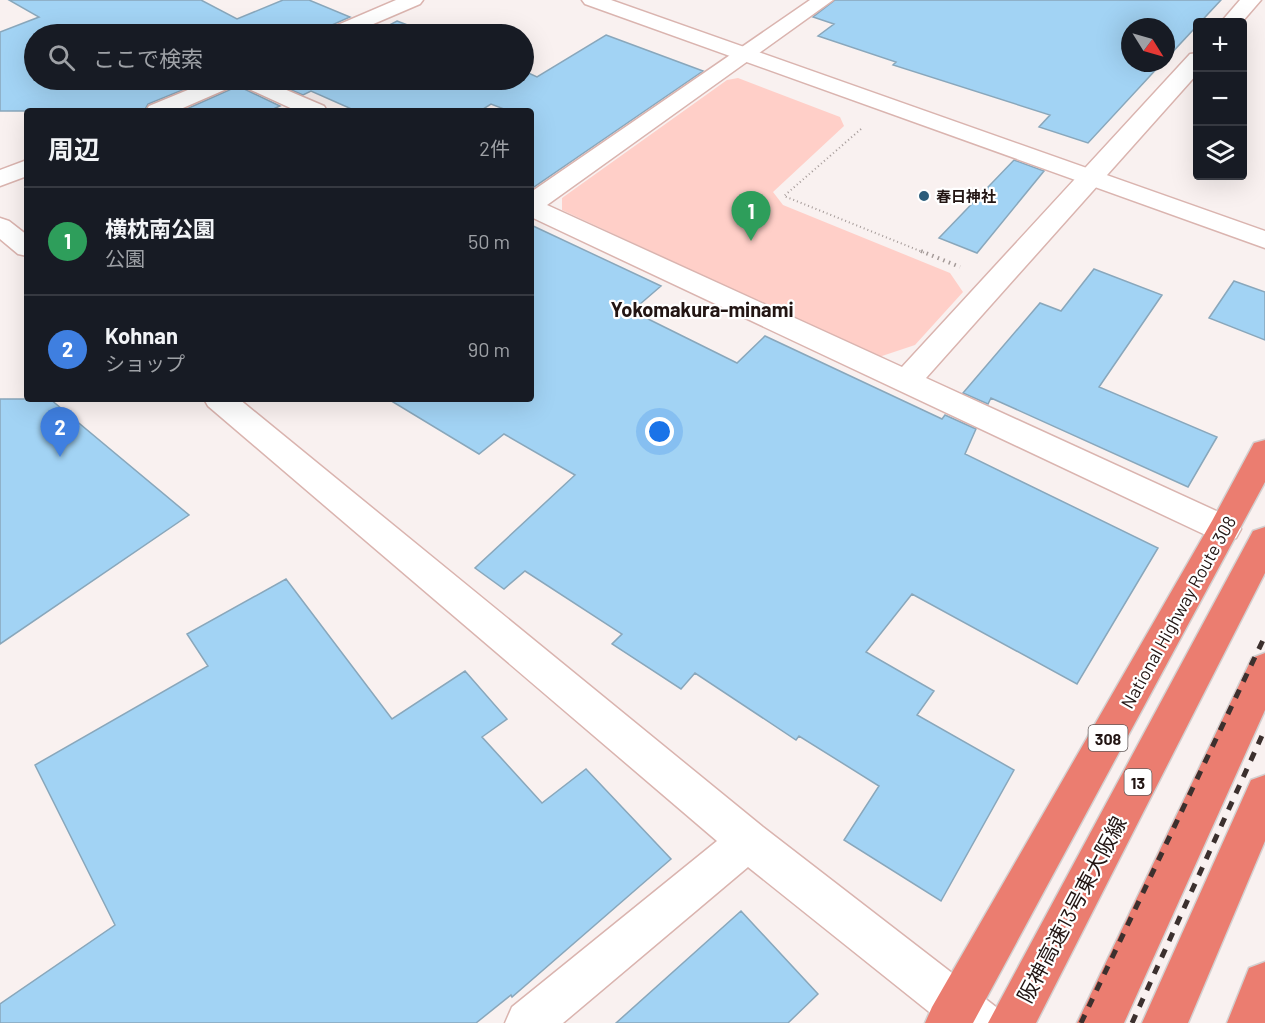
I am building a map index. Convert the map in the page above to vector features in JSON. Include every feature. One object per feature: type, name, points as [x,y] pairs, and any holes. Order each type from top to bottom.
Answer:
[{"type":"highway","name":"National Highway Route 308","points":[[962,1017],[1265,451]]},
{"type":"highway","name":"阪神高速13号東大阪線","points":[[1011,1023],[1265,540]]},
{"type":"highway","points":[[1100,1023],[1265,669]]},
{"type":"highway","points":[[1165,1023],[1265,793]]},
{"type":"highway","points":[[1250,1023],[1265,984]]},
{"type":"street","points":[[357,24],[413,0]]},
{"type":"street","points":[[592,0],[886,107],[1265,240]]},
{"type":"street","points":[[534,204],[823,0]]},
{"type":"street","points":[[1235,18],[1251,0]]},
{"type":"street","points":[[908,380],[1193,63]]},
{"type":"street","points":[[164,108],[206,90]]},
{"type":"street","points":[[269,90],[309,108]]},
{"type":"street","points":[[0,179],[24,168]]},
{"type":"street","points":[[534,207],[1224,529]]},
{"type":"street","points":[[0,226],[24,246]]},
{"type":"street","points":[[238,404],[748,841],[962,1017]]},
{"type":"street","points":[[528,1023],[748,841]]},
{"type":"path","points":[[886,107],[784,196],[995,282]]},
{"type":"shaded area","points":[[738,78],[840,117],[844,126],[773,192],[783,205],[950,273],[963,292],[915,345],[879,357],[562,210],[562,198],[727,80]]},
{"type":"building","points":[[9,0],[201,0],[237,19],[283,0],[309,0],[350,17],[334,24],[24,24],[24,90],[182,90],[148,104],[146,108],[24,108],[24,111],[0,111],[0,32],[39,17]]},
{"type":"building","points":[[835,0],[1221,0],[1204,18],[1193,18],[1193,30],[1175,49],[1175,18],[1121,18],[1121,72],[1154,72],[1088,143],[1039,127],[1050,115],[893,65],[896,62],[818,36],[834,24],[813,17]]},
{"type":"building","points":[[606,35],[703,71],[534,187],[534,108],[501,108],[491,104],[485,108],[349,108],[311,91],[303,95],[291,90],[534,90],[534,76],[537,77]]},
{"type":"building","points":[[229,90],[246,90],[280,106],[276,108],[189,108]]},
{"type":"building","points":[[1014,160],[1044,171],[977,253],[939,238]]},
{"type":"building","points":[[534,226],[661,286],[632,311],[737,363],[765,336],[942,419],[945,415],[976,429],[965,454],[1158,548],[1077,684],[912,594],[866,652],[934,691],[917,715],[1014,770],[941,901],[844,840],[879,786],[799,736],[796,740],[695,673],[681,689],[612,644],[622,634],[525,571],[504,589],[475,568],[575,475],[504,434],[479,454],[393,402],[534,402]]},
{"type":"building","points":[[1094,269],[1162,295],[1099,387],[1217,437],[1188,487],[991,398],[988,404],[963,393],[1040,303],[1061,311]]},
{"type":"building","points":[[1234,281],[1265,292],[1265,340],[1209,318]]},
{"type":"building","points":[[0,399],[54,402],[189,515],[0,644]]},
{"type":"building","points":[[286,579],[392,719],[465,671],[507,719],[482,737],[542,803],[586,769],[671,859],[512,997],[511,995],[476,1023],[0,1023],[0,1004],[115,925],[35,765],[208,666],[187,634]]},
{"type":"building","points":[[741,911],[818,994],[788,1023],[616,1023]]},
{"type":"railway","points":[[1081,1023],[1265,636]]},
{"type":"railway","points":[[1132,1023],[1265,729]]},
{"type":"place","name":"春日神社","points":[[924,196]]},
{"type":"place","name":"横枕南公園","points":[[751,241]]},
{"type":"place","name":"Kohnan","points":[[60,457]]},
{"type":"district","name":"Yokomakura-minami","points":[[702,309]]}]
